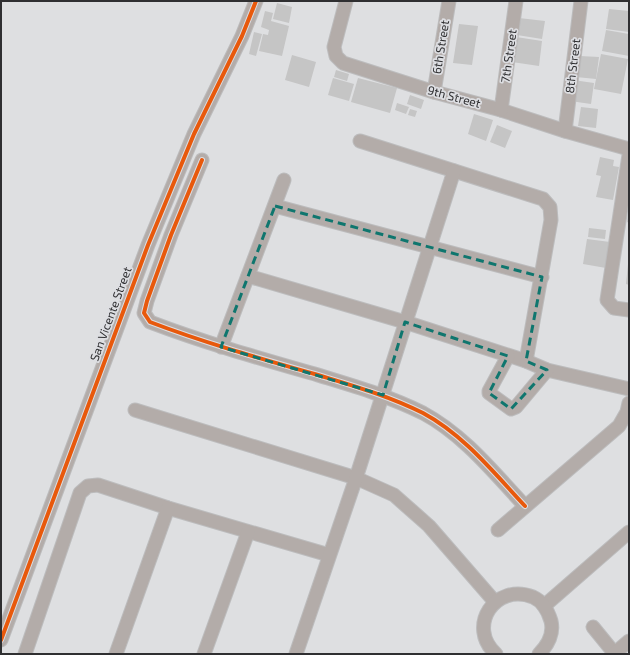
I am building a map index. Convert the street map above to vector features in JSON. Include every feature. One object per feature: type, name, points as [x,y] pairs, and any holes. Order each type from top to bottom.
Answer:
[{"type":"street","name":"San Vicente Street","points":[[1,640],[148,245],[194,134],[238,43],[256,1]]},
{"type":"street","name":"9th Street","points":[[346,1],[334,48],[336,56],[343,63],[434,92],[501,110],[565,131],[629,149]]},
{"type":"street","name":"6th Street","points":[[434,92],[449,1]]},
{"type":"street","name":"7th Street","points":[[501,110],[516,1]]},
{"type":"street","name":"8th Street","points":[[565,131],[581,1]]},
{"type":"street","points":[[360,141],[543,199],[550,208],[552,220],[526,361]]},
{"type":"street","points":[[629,155],[624,230],[607,300],[614,308],[629,310]]},
{"type":"street","points":[[202,160],[171,235],[147,301],[144,313],[150,322],[221,347],[383,395],[423,414],[452,433],[482,460],[525,506]]},
{"type":"street","points":[[296,654],[356,478],[454,171]]},
{"type":"street","points":[[221,347],[284,180]]},
{"type":"street","points":[[275,206],[542,277]]},
{"type":"street","points":[[248,276],[405,322],[526,361],[547,370],[629,389]]},
{"type":"street","points":[[508,356],[489,393],[511,409],[516,407],[547,370]]},
{"type":"street","points":[[498,530],[619,426],[627,412],[629,403]]},
{"type":"street","points":[[135,410],[356,478],[394,495],[429,526],[495,602]]},
{"type":"street","points":[[25,654],[80,493],[88,486],[98,485],[168,508],[329,555]]},
{"type":"street","points":[[116,654],[168,508]]},
{"type":"street","points":[[204,654],[248,532]]},
{"type":"street","points":[[544,606],[627,538]]},
{"type":"street","points":[[491,652],[483,630],[484,620],[488,610],[495,602],[504,596],[526,594],[536,598],[544,606],[552,625],[551,635],[547,645],[540,654]]},
{"type":"street","points":[[593,628],[615,654],[629,641]]},
{"type":"highlighted area","points":[[275,206],[542,277],[526,361],[547,370],[511,409],[489,393],[508,356],[405,322],[383,395],[221,347]]},
{"type":"building","points":[[277,3],[292,7],[289,23],[273,19]]},
{"type":"building","points":[[609,9],[629,11],[629,32],[606,29]]},
{"type":"building","points":[[265,11],[273,13],[271,21],[289,26],[282,56],[259,51],[263,34],[268,35],[269,30],[261,27]]},
{"type":"building","points":[[519,18],[545,21],[542,39],[517,35]]},
{"type":"building","points":[[459,24],[478,26],[472,65],[453,63]]},
{"type":"building","points":[[606,30],[629,34],[629,56],[602,51]]},
{"type":"building","points":[[254,32],[262,34],[256,56],[249,54]]},
{"type":"building","points":[[516,37],[542,41],[539,66],[512,62]]},
{"type":"building","points":[[601,54],[628,59],[621,94],[594,89]]},
{"type":"building","points":[[292,55],[316,62],[309,87],[285,80]]},
{"type":"building","points":[[580,56],[599,57],[596,79],[576,77]]},
{"type":"building","points":[[336,70],[349,74],[347,81],[334,77]]},
{"type":"building","points":[[333,78],[354,84],[349,101],[328,95]]},
{"type":"building","points":[[358,78],[397,88],[390,113],[351,102]]},
{"type":"building","points":[[573,80],[594,83],[591,104],[570,101]]},
{"type":"building","points":[[410,95],[424,100],[421,109],[407,104]]},
{"type":"building","points":[[397,103],[409,107],[406,114],[395,110]]},
{"type":"building","points":[[581,107],[598,109],[596,128],[578,126]]},
{"type":"building","points":[[410,109],[417,111],[415,117],[408,115]]},
{"type":"building","points":[[474,114],[493,120],[486,141],[468,134]]},
{"type":"building","points":[[497,125],[512,131],[505,148],[490,142]]},
{"type":"building","points":[[600,157],[614,160],[613,166],[619,167],[613,200],[596,197],[601,176],[596,175]]},
{"type":"building","points":[[629,212],[629,223],[627,222]]},
{"type":"building","points":[[589,228],[606,230],[605,239],[588,237]]},
{"type":"building","points":[[587,239],[610,242],[606,268],[583,264]]},
{"type":"building","points":[[629,264],[629,285],[626,284]]},
{"type":"cycle path","points":[[1,640],[148,245],[194,134],[242,36],[256,1]]},
{"type":"cycle path","points":[[202,160],[171,235],[147,301],[144,313],[150,322],[213,344],[371,392],[397,401],[423,413],[438,422],[465,443],[525,506]]}]
